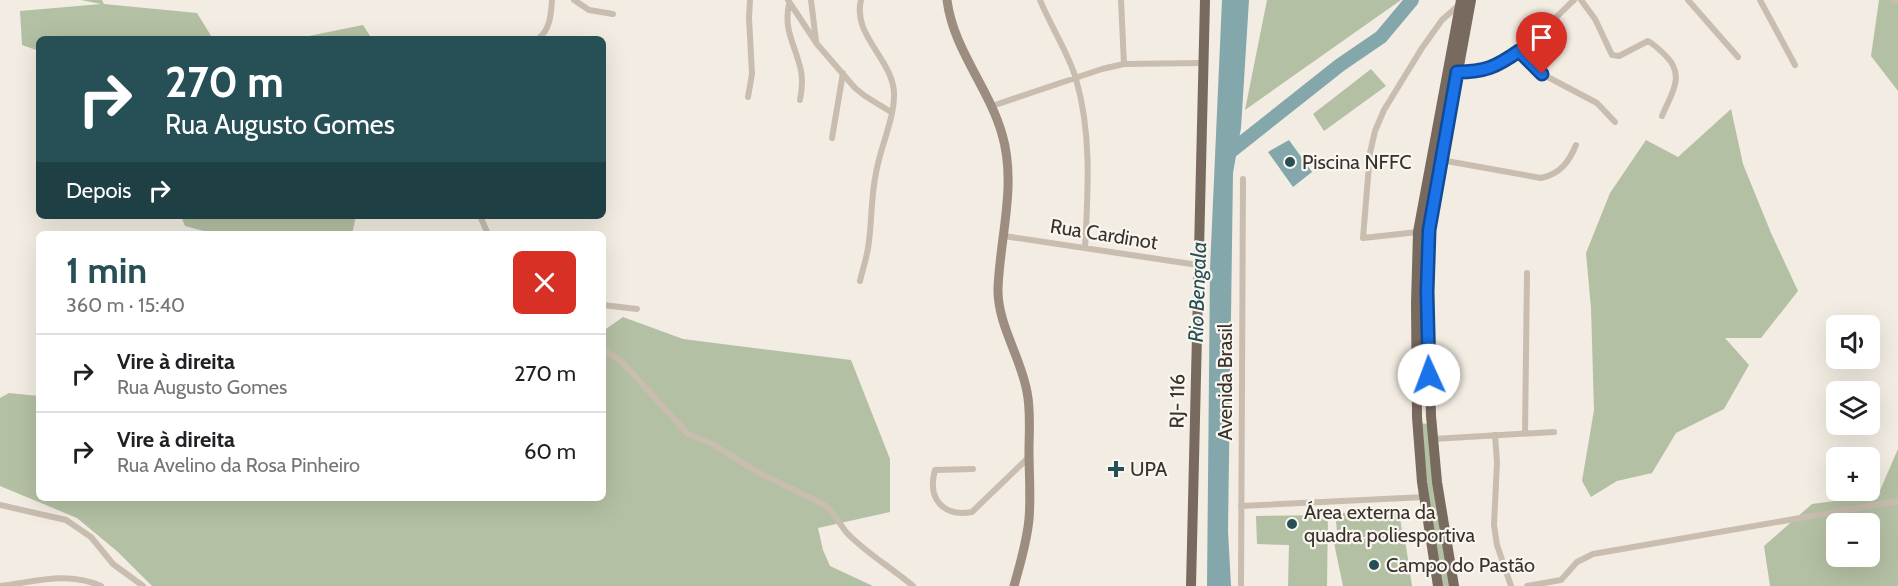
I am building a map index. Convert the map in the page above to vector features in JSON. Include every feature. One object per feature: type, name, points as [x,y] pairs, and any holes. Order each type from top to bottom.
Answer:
[{"type":"main road","name":"RJ- 116","points":[[1191,586],[1205,0]]},
{"type":"main road","points":[[1438,586],[1425,497],[1417,417],[1416,284],[1466,1]]},
{"type":"main road","points":[[1453,71],[1442,160],[1424,231],[1431,416],[1437,482],[1454,586]]},
{"type":"main road","points":[[1417,417],[1431,416]]},
{"type":"street","points":[[541,36],[546,32],[549,23],[552,0]]},
{"type":"street","points":[[574,0],[589,10],[613,14]]},
{"type":"street","points":[[748,97],[752,74],[750,0]]},
{"type":"street","points":[[811,0],[817,44]]},
{"type":"street","points":[[860,281],[869,241],[871,202],[876,170],[895,96],[891,76],[872,45],[862,21],[861,0]]},
{"type":"street","points":[[947,0],[952,24],[992,106],[1003,135],[1007,160],[1004,236],[998,289],[1000,311],[1021,366],[1028,393],[1029,519],[1014,586]]},
{"type":"street","points":[[1040,0],[1076,77],[1085,117],[1088,148],[1085,248]]},
{"type":"street","points":[[1121,0],[1124,63]]},
{"type":"street","points":[[1453,71],[1484,71],[1498,66],[1519,51],[1574,0]]},
{"type":"street","points":[[1581,0],[1595,18],[1612,55],[1619,56],[1648,41],[1674,63],[1677,78],[1662,116]]},
{"type":"street","points":[[1688,0],[1738,57]]},
{"type":"street","points":[[1760,0],[1795,65]]},
{"type":"street","points":[[1424,231],[1362,238],[1370,153],[1375,131],[1384,110],[1442,20],[1466,1]]},
{"type":"street","points":[[788,2],[817,44],[843,73],[865,96],[891,112]]},
{"type":"street","points":[[788,2],[786,23],[801,69],[800,100]]},
{"type":"street","points":[[1519,51],[1542,74],[1597,103],[1615,122]]},
{"type":"street","points":[[992,106],[1124,63],[1203,63]]},
{"type":"street","points":[[832,138],[843,73]]},
{"type":"street","points":[[1442,160],[1541,178],[1550,176],[1570,161],[1576,145]]},
{"type":"street","name":"Avenida Brasil","points":[[1241,586],[1243,179]]},
{"type":"street","name":"Rua Cardinot","points":[[1004,236],[1198,265]]},
{"type":"street","points":[[1525,433],[1527,273]]},
{"type":"street","points":[[606,305],[637,309]]},
{"type":"street","points":[[606,351],[621,361],[688,434],[711,443],[759,473],[831,509],[847,532],[865,549],[913,586]]},
{"type":"street","points":[[1433,439],[1554,432]]},
{"type":"street","points":[[1495,435],[1497,462],[1494,525],[1497,545],[1511,586]]},
{"type":"street","points":[[973,469],[935,470],[935,498],[943,509],[954,512],[972,512],[1029,456]]},
{"type":"street","points":[[1241,507],[1425,497]]},
{"type":"street","points":[[1527,586],[1561,580],[1576,562],[1593,555],[1898,501]]},
{"type":"street","points":[[0,505],[66,520],[92,537],[113,564],[143,586]]},
{"type":"street","points":[[0,586],[57,577],[77,578],[101,586]]},
{"type":"green space","points":[[81,0],[102,0],[104,4],[197,13],[211,36],[36,36],[36,50],[22,45],[20,11],[101,4]]},
{"type":"green space","points":[[1267,0],[1401,0],[1245,110]]},
{"type":"green space","points":[[1879,0],[1898,0],[1898,91],[1871,56]]},
{"type":"green space","points":[[363,25],[370,36],[309,36]]},
{"type":"green space","points":[[1371,69],[1386,86],[1324,131],[1313,114]]},
{"type":"green space","points":[[1731,109],[1743,164],[1798,291],[1761,338],[1725,338],[1749,365],[1724,409],[1676,433],[1652,473],[1617,481],[1591,497],[1582,481],[1594,410],[1591,308],[1586,253],[1610,193],[1646,140],[1678,157]]},
{"type":"green space","points":[[182,219],[355,219],[353,231],[204,231],[185,226]]},
{"type":"green space","points":[[623,317],[683,339],[851,360],[890,459],[890,512],[818,528],[823,550],[830,566],[873,586],[152,586],[118,552],[77,518],[36,501],[606,501],[606,329]]},
{"type":"green space","points":[[9,393],[36,396],[36,501],[0,486],[0,398]]},
{"type":"green space","points":[[1418,423],[1429,424],[1451,586],[1441,586]]},
{"type":"green space","points":[[1898,449],[1898,586],[1770,586],[1764,546],[1812,504],[1834,501],[1880,501],[1880,490]]},
{"type":"green space","points":[[1399,512],[1402,531],[1338,541],[1335,513]]},
{"type":"green space","points":[[1328,515],[1327,586],[1288,586],[1289,545],[1257,544],[1256,516]]},
{"type":"green space","name":"Campo do Pastão","points":[[1404,533],[1412,586],[1343,586],[1334,543]]},
{"type":"water","points":[[1222,0],[1249,0],[1241,128],[1233,173],[1228,531],[1231,586],[1207,586],[1210,269]]},
{"type":"water","name":"Piscina NFFC","points":[[1289,140],[1312,172],[1293,187],[1268,152]]},
{"type":"waterway","points":[[1225,156],[1340,65],[1381,37],[1412,0]]},
{"type":"place","name":"Piscina NFFC","points":[[1290,162]]},
{"type":"place","name":"UPA","points":[[1116,469]]},
{"type":"place","name":"Área externa da quadra poliesportiva","points":[[1292,524]]},
{"type":"place","name":"Campo do Pastão","points":[[1374,565]]},
{"type":"route","points":[[1429,375],[1427,251],[1457,72],[1484,71],[1498,66],[1519,51],[1542,74]]},
{"type":"water label","name":"Rio Bengala","points":[[1197,292]]}]
